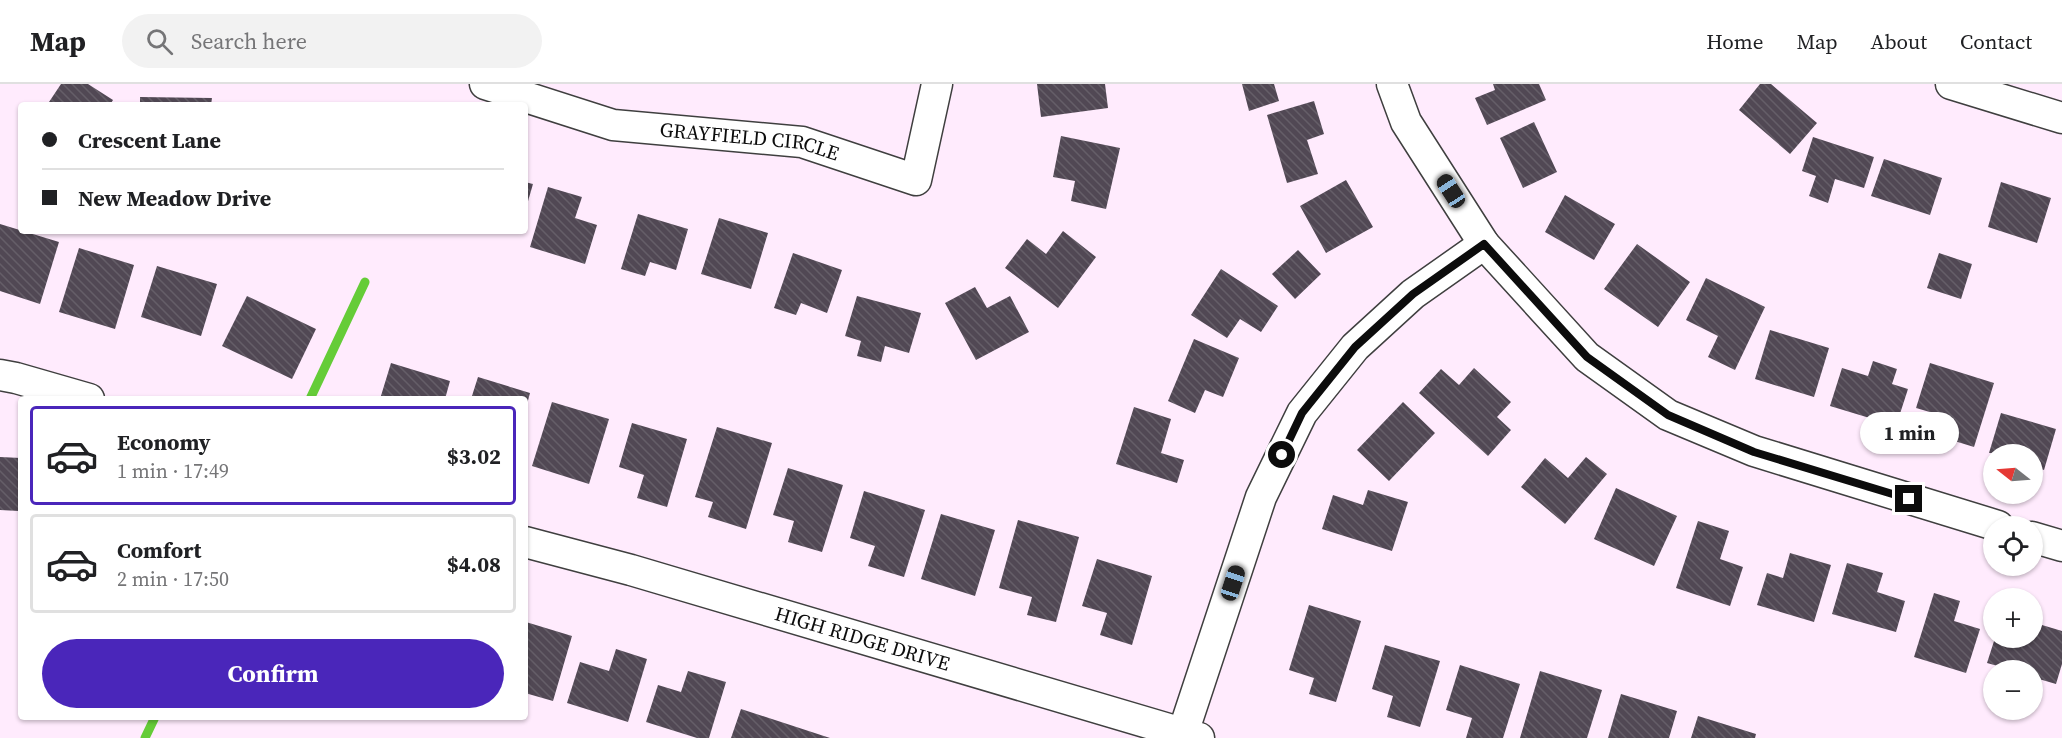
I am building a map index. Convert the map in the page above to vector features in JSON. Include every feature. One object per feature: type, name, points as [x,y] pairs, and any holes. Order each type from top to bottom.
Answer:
[{"type":"street","name":"GRAYFIELD CIRCLE","points":[[485,84],[613,125],[802,142],[916,180],[937,84]]},
{"type":"street","points":[[1392,84],[1406,122],[1484,244],[1587,357],[1668,415],[1754,452],[1983,521]]},
{"type":"street","points":[[1951,84],[2062,118]]},
{"type":"street","points":[[1191,735],[1261,498],[1302,413],[1355,347],[1413,294],[1484,244]]},
{"type":"street","points":[[0,375],[79,396]]},
{"type":"street","points":[[2043,540],[2062,546]]},
{"type":"street","name":"HIGH RIDGE DRIVE","points":[[528,543],[643,574],[1191,735]]},
{"type":"building","points":[[61,84],[88,84],[113,100],[112,102],[49,102]]},
{"type":"building","points":[[1037,84],[1105,84],[1108,108],[1041,117]]},
{"type":"building","points":[[1242,84],[1274,84],[1279,101],[1249,111]]},
{"type":"building","points":[[1493,84],[1539,84],[1546,100],[1487,125],[1475,98],[1495,90]]},
{"type":"building","points":[[1760,84],[1771,84],[1817,123],[1790,154],[1739,110]]},
{"type":"building","points":[[140,97],[212,98],[211,102],[140,102]]},
{"type":"building","points":[[1314,101],[1324,134],[1307,140],[1318,174],[1287,183],[1267,115]]},
{"type":"building","points":[[1534,122],[1557,172],[1523,188],[1500,138]]},
{"type":"building","points":[[1061,136],[1120,148],[1106,209],[1071,201],[1075,181],[1053,177]]},
{"type":"building","points":[[1813,137],[1874,157],[1864,188],[1835,179],[1828,203],[1809,196],[1816,176],[1802,171]]},
{"type":"building","points":[[1884,159],[1942,178],[1930,215],[1871,196]]},
{"type":"building","points":[[1346,180],[1373,227],[1326,253],[1300,206]]},
{"type":"building","points":[[2001,182],[2051,198],[2037,243],[1988,227]]},
{"type":"building","points":[[528,183],[533,184],[528,201]]},
{"type":"building","points":[[548,187],[582,197],[575,218],[597,225],[585,264],[530,247]]},
{"type":"building","points":[[1565,195],[1615,224],[1594,260],[1545,232]]},
{"type":"building","points":[[638,214],[688,229],[676,270],[650,262],[645,276],[621,269]]},
{"type":"building","points":[[719,218],[768,233],[751,289],[701,274]]},
{"type":"building","points":[[0,224],[18,229],[18,234],[33,234],[59,242],[40,304],[0,291]]},
{"type":"building","points":[[1063,231],[1096,257],[1058,308],[1005,268],[1027,239],[1046,254]]},
{"type":"building","points":[[1637,244],[1690,282],[1658,327],[1604,289]]},
{"type":"building","points":[[79,248],[134,265],[115,329],[59,312]]},
{"type":"building","points":[[1298,250],[1321,274],[1295,299],[1272,274]]},
{"type":"building","points":[[793,253],[842,270],[827,313],[801,303],[796,315],[774,308]]},
{"type":"building","points":[[1939,253],[1972,264],[1961,299],[1927,288]]},
{"type":"building","points":[[157,266],[217,284],[201,336],[141,317]]},
{"type":"building","points":[[1221,269],[1278,306],[1261,332],[1240,319],[1227,338],[1191,315]]},
{"type":"building","points":[[1706,278],[1765,307],[1735,370],[1708,357],[1718,336],[1686,320]]},
{"type":"building","points":[[975,287],[987,308],[1010,296],[1029,332],[976,360],[945,303]]},
{"type":"building","points":[[247,296],[316,329],[292,379],[222,346]]},
{"type":"building","points":[[857,296],[921,313],[909,353],[885,346],[881,362],[857,356],[861,341],[845,336]]},
{"type":"building","points":[[1770,330],[1829,348],[1814,397],[1755,379]]},
{"type":"building","points":[[1194,339],[1239,358],[1223,397],[1205,390],[1195,413],[1168,401]]},
{"type":"building","points":[[1873,361],[1897,369],[1892,384],[1908,389],[1896,426],[1830,406],[1842,368],[1868,376]]},
{"type":"building","points":[[391,363],[450,381],[446,396],[381,396]]},
{"type":"building","points":[[1930,363],[1994,383],[1974,447],[1948,439],[1954,419],[1916,408]]},
{"type":"building","points":[[1474,368],[1511,402],[1497,417],[1511,430],[1488,456],[1419,393],[1441,369],[1459,385]]},
{"type":"building","points":[[478,377],[530,393],[528,400],[528,396],[472,396]]},
{"type":"building","points":[[552,402],[609,419],[589,484],[532,466]]},
{"type":"building","points":[[1403,402],[1435,433],[1389,481],[1357,450]]},
{"type":"building","points":[[1134,407],[1171,419],[1161,453],[1184,460],[1177,483],[1116,464]]},
{"type":"building","points":[[2001,413],[2056,429],[2044,470],[2043,444],[1992,444]]},
{"type":"building","points":[[632,423],[687,439],[667,507],[637,498],[644,475],[619,467]]},
{"type":"building","points":[[717,427],[772,443],[746,529],[708,517],[713,502],[695,497]]},
{"type":"building","points":[[0,457],[18,458],[18,511],[0,510]]},
{"type":"building","points":[[1586,457],[1607,474],[1565,524],[1521,487],[1545,458],[1568,478]]},
{"type":"building","points":[[788,468],[843,485],[822,552],[788,542],[794,521],[773,515]]},
{"type":"building","points":[[1616,488],[1677,516],[1654,566],[1594,539]]},
{"type":"building","points":[[1368,490],[1408,502],[1392,551],[1322,529],[1333,495],[1363,505]]},
{"type":"building","points":[[864,491],[925,510],[904,577],[868,566],[875,546],[850,538]]},
{"type":"building","points":[[941,514],[995,530],[975,596],[921,579]]},
{"type":"building","points":[[1018,520],[1079,537],[1056,622],[1027,615],[1032,597],[999,588]]},
{"type":"building","points":[[1698,521],[1729,531],[1720,559],[1743,567],[1730,606],[1676,588]]},
{"type":"building","points":[[1790,553],[1831,565],[1814,622],[1757,605],[1767,573],[1783,578]]},
{"type":"building","points":[[1097,559],[1152,576],[1132,645],[1100,635],[1107,613],[1082,606]]},
{"type":"building","points":[[1847,563],[1883,573],[1877,592],[1905,601],[1896,632],[1832,614]]},
{"type":"building","points":[[1934,593],[1960,601],[1954,621],[1980,629],[1966,673],[1914,657]]},
{"type":"building","points":[[1309,605],[1361,621],[1336,702],[1309,694],[1314,678],[1289,670]]},
{"type":"building","points":[[528,623],[572,636],[553,701],[528,694]]},
{"type":"building","points":[[2043,625],[2062,631],[2062,664],[2056,684],[2043,680],[2043,660],[1988,660],[1992,648],[2043,648]]},
{"type":"building","points":[[1385,645],[1440,661],[1420,727],[1387,717],[1393,696],[1372,689]]},
{"type":"building","points":[[616,649],[647,659],[628,722],[567,703],[580,662],[609,671]]},
{"type":"building","points":[[1460,665],[1520,684],[1503,738],[1466,738],[1472,718],[1446,710]]},
{"type":"building","points":[[688,671],[726,682],[709,738],[697,738],[646,722],[658,685],[681,692]]},
{"type":"building","points":[[1540,671],[1602,690],[1587,738],[1520,738]]},
{"type":"building","points":[[1621,694],[1677,711],[1669,738],[1608,738]]},
{"type":"building","points":[[741,709],[830,738],[731,738]]},
{"type":"building","points":[[1698,716],[1756,734],[1755,738],[1691,738]]},
{"type":"waterway","points":[[311,396],[365,282]]},
{"type":"waterway","points":[[145,738],[154,720]]},
{"type":"route","points":[[1282,455],[1302,413],[1355,347],[1413,294],[1484,244],[1587,357],[1668,415],[1754,452],[1909,499]]}]
